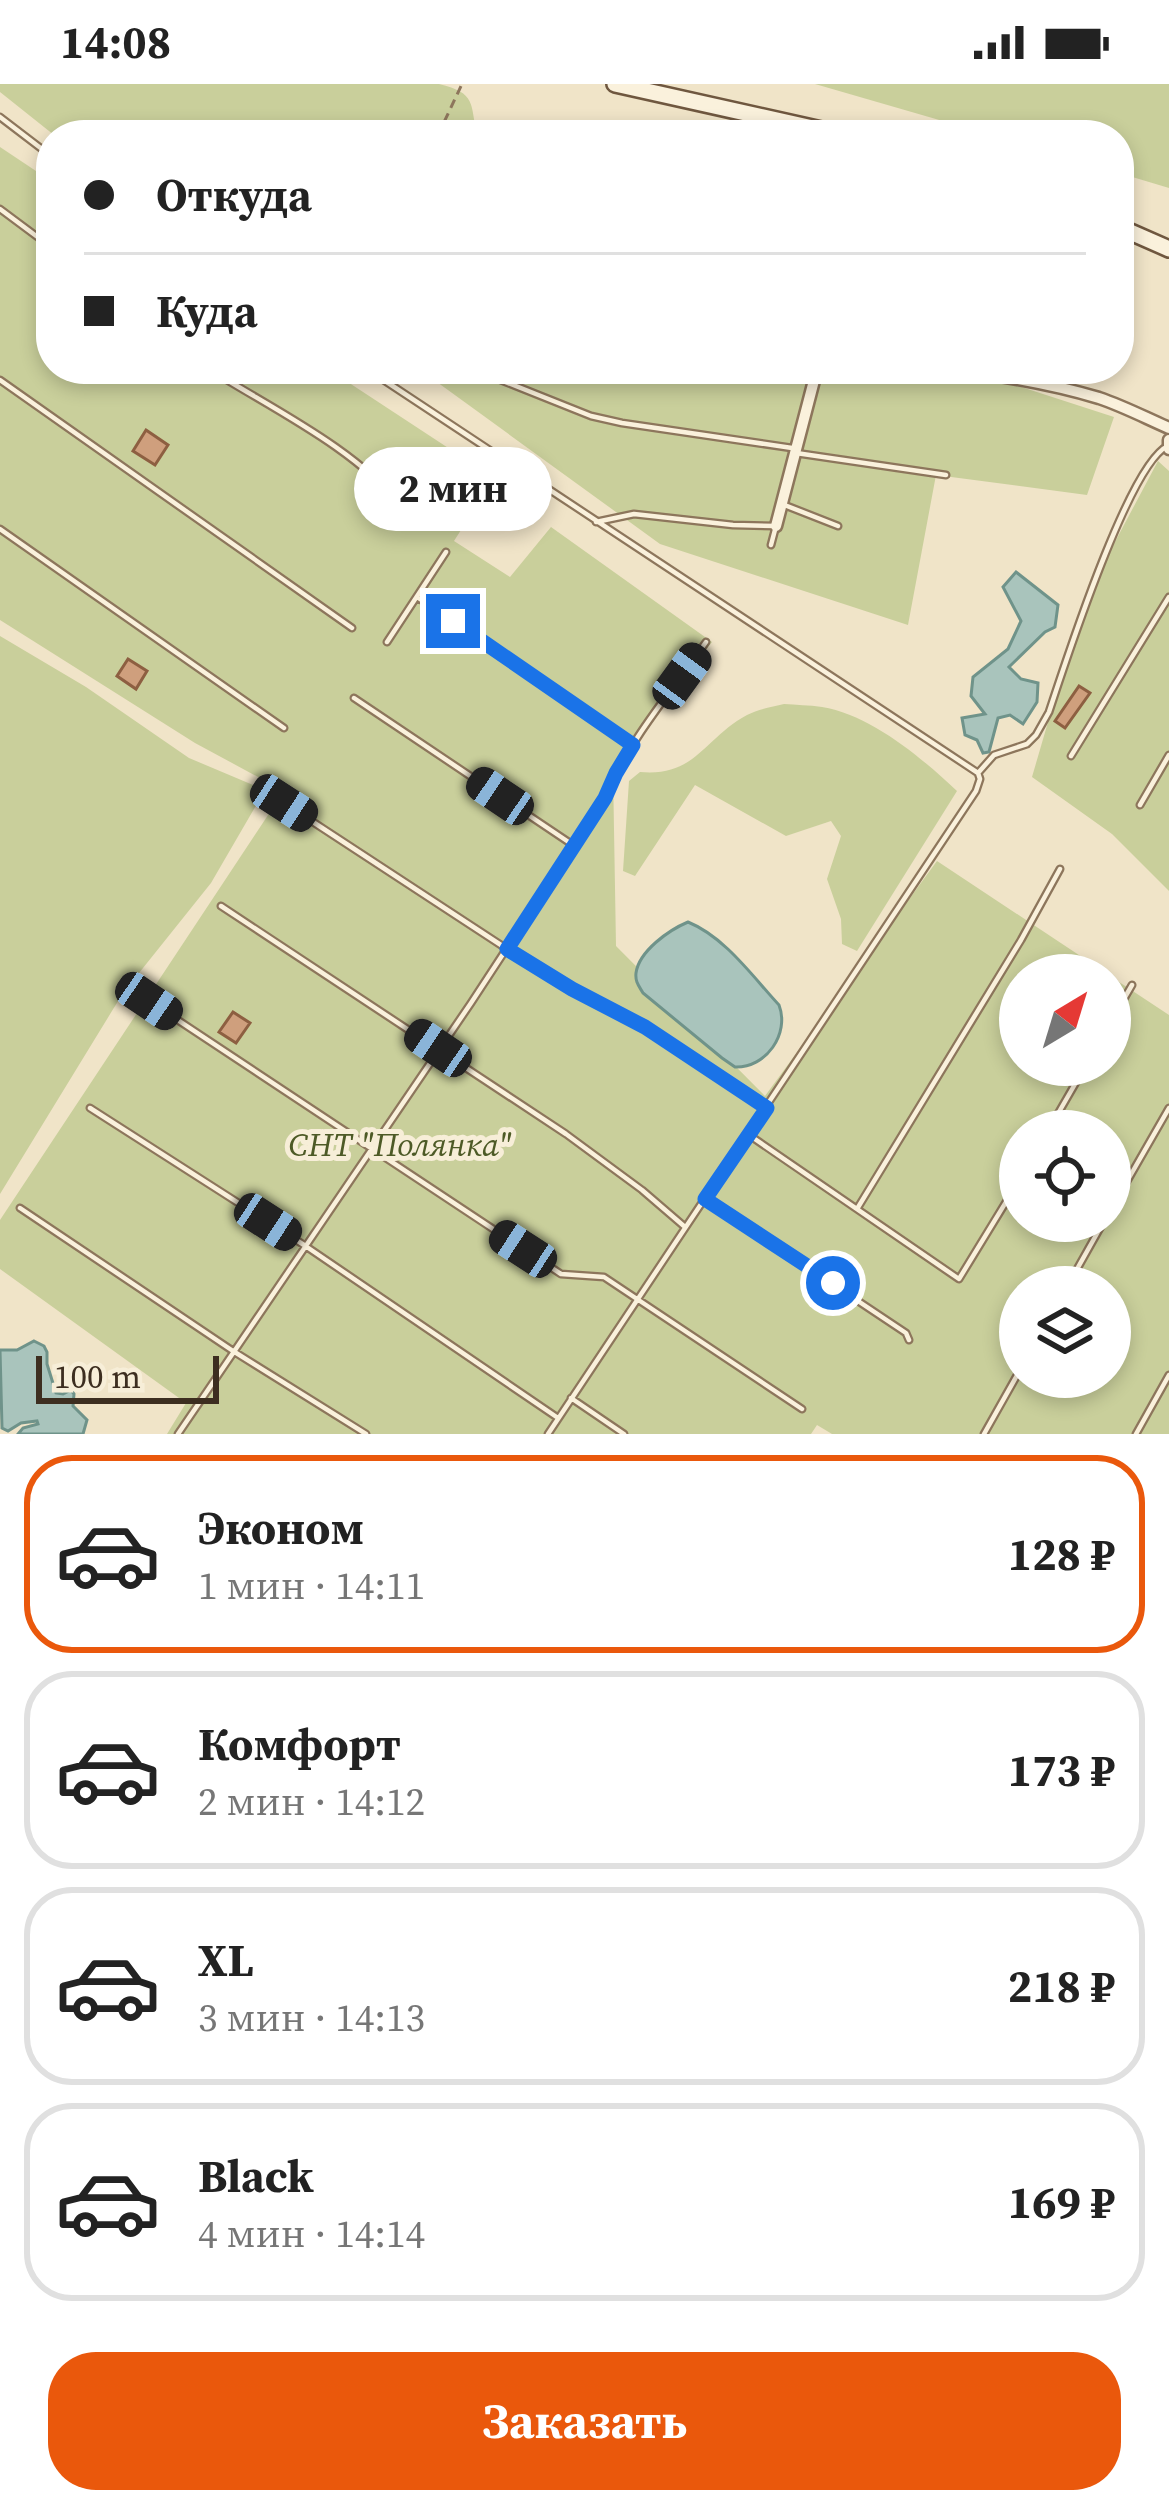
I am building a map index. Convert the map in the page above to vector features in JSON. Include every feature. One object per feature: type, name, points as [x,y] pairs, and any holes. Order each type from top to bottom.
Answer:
[{"type":"street","points":[[615,84],[777,120]]},
{"type":"street","points":[[1134,234],[1169,249]]},
{"type":"street","points":[[776,526],[813,384]]},
{"type":"street","points":[[1047,384],[1103,400],[1169,428]]},
{"type":"lane","points":[[0,117],[36,145]]},
{"type":"lane","points":[[0,208],[36,236]]},
{"type":"lane","points":[[0,380],[352,628]]},
{"type":"lane","points":[[232,384],[354,459],[404,508]]},
{"type":"lane","points":[[389,384],[978,773],[980,779],[548,1434]]},
{"type":"lane","points":[[505,384],[592,416],[946,475]]},
{"type":"lane","points":[[978,773],[994,754],[1014,749],[1036,735],[1049,712],[1113,534],[1148,462],[1169,445]]},
{"type":"lane","points":[[782,504],[838,526]]},
{"type":"lane","points":[[596,522],[634,514],[776,526],[771,545]]},
{"type":"lane","points":[[0,529],[284,728]]},
{"type":"lane","points":[[386,642],[446,552]]},
{"type":"lane","points":[[417,597],[633,745]]},
{"type":"lane","points":[[1071,756],[1169,597]]},
{"type":"lane","points":[[178,1434],[507,949],[605,798],[633,745],[706,643]]},
{"type":"lane","points":[[354,698],[573,845]]},
{"type":"lane","points":[[1140,805],[1169,755]]},
{"type":"lane","points":[[284,803],[507,949],[645,1027],[767,1108]]},
{"type":"lane","points":[[856,1209],[1060,869]]},
{"type":"lane","points":[[221,906],[566,1134],[686,1228]]},
{"type":"lane","points":[[149,1001],[561,1274],[604,1277],[802,1408]]},
{"type":"lane","points":[[90,1108],[558,1418]]},
{"type":"lane","points":[[1131,1174],[1169,1108]]},
{"type":"lane","points":[[748,1135],[959,1280],[999,1214]]},
{"type":"lane","points":[[705,1199],[870,1308],[909,1340]]},
{"type":"lane","points":[[20,1208],[366,1434]]},
{"type":"lane","points":[[1136,1434],[1169,1375]]},
{"type":"lane","points":[[572,1398],[624,1434]]},
{"type":"lane","points":[[984,1434],[1004,1398]]},
{"type":"path","points":[[445,120],[462,84]]},
{"type":"green space","points":[[0,84],[439,84],[466,96],[474,120],[36,121],[0,92]]},
{"type":"green space","points":[[815,84],[1169,84],[1169,188],[1134,178],[1134,120],[939,120]]},
{"type":"green space","name":"СНТ \"Полянка\"","points":[[0,147],[36,171],[36,384],[351,384],[494,478],[454,541],[510,577],[551,527],[712,642],[613,771],[616,946],[765,1096],[937,861],[1077,954],[999,954],[999,1086],[1131,1086],[1131,990],[1169,1015],[1169,1434],[832,1434],[817,1425],[811,1434],[167,1434],[186,1403],[0,1269],[0,1220],[284,791],[195,743],[0,620]]},
{"type":"green space","points":[[440,384],[1012,384],[1114,417],[1087,495],[936,475],[908,625],[660,544]]},
{"type":"green space","points":[[1158,461],[1169,471],[1169,891],[1112,834],[1032,777],[1083,602]]},
{"type":"green space","points":[[0,636],[86,687],[189,758],[265,790],[211,883],[123,993],[0,1194]]},
{"type":"green space","points":[[784,704],[822,707],[877,728],[957,791],[857,951],[842,944],[841,919],[827,879],[841,836],[831,821],[786,836],[695,785],[635,876],[623,871],[629,781],[640,772],[674,769],[747,715]]},
{"type":"water","points":[[1016,572],[1058,605],[1055,627],[1009,667],[1021,679],[1038,683],[1037,702],[1023,724],[1010,715],[998,718],[989,752],[983,753],[977,740],[965,735],[962,718],[985,714],[971,696],[973,677],[1008,649],[1021,621],[1003,587]]},
{"type":"water","points":[[688,922],[726,947],[779,1005],[778,1038],[756,1062],[735,1067],[638,984],[638,965],[649,949]]},
{"type":"water","points":[[34,1341],[47,1352],[56,1393],[71,1390],[74,1394],[73,1406],[87,1420],[83,1434],[18,1434],[37,1421],[8,1431],[2,1428],[0,1350],[17,1350]]},
{"type":"building","points":[[146,430],[168,445],[155,465],[133,451]]},
{"type":"building","points":[[128,659],[147,671],[136,689],[117,676]]},
{"type":"building","points":[[1079,686],[1090,693],[1065,728],[1055,721]]},
{"type":"building","points":[[233,1012],[250,1023],[236,1043],[219,1032]]},
{"type":"route","points":[[453,621],[633,745],[605,798],[507,949],[688,1053],[767,1108],[705,1199],[833,1283]]}]
